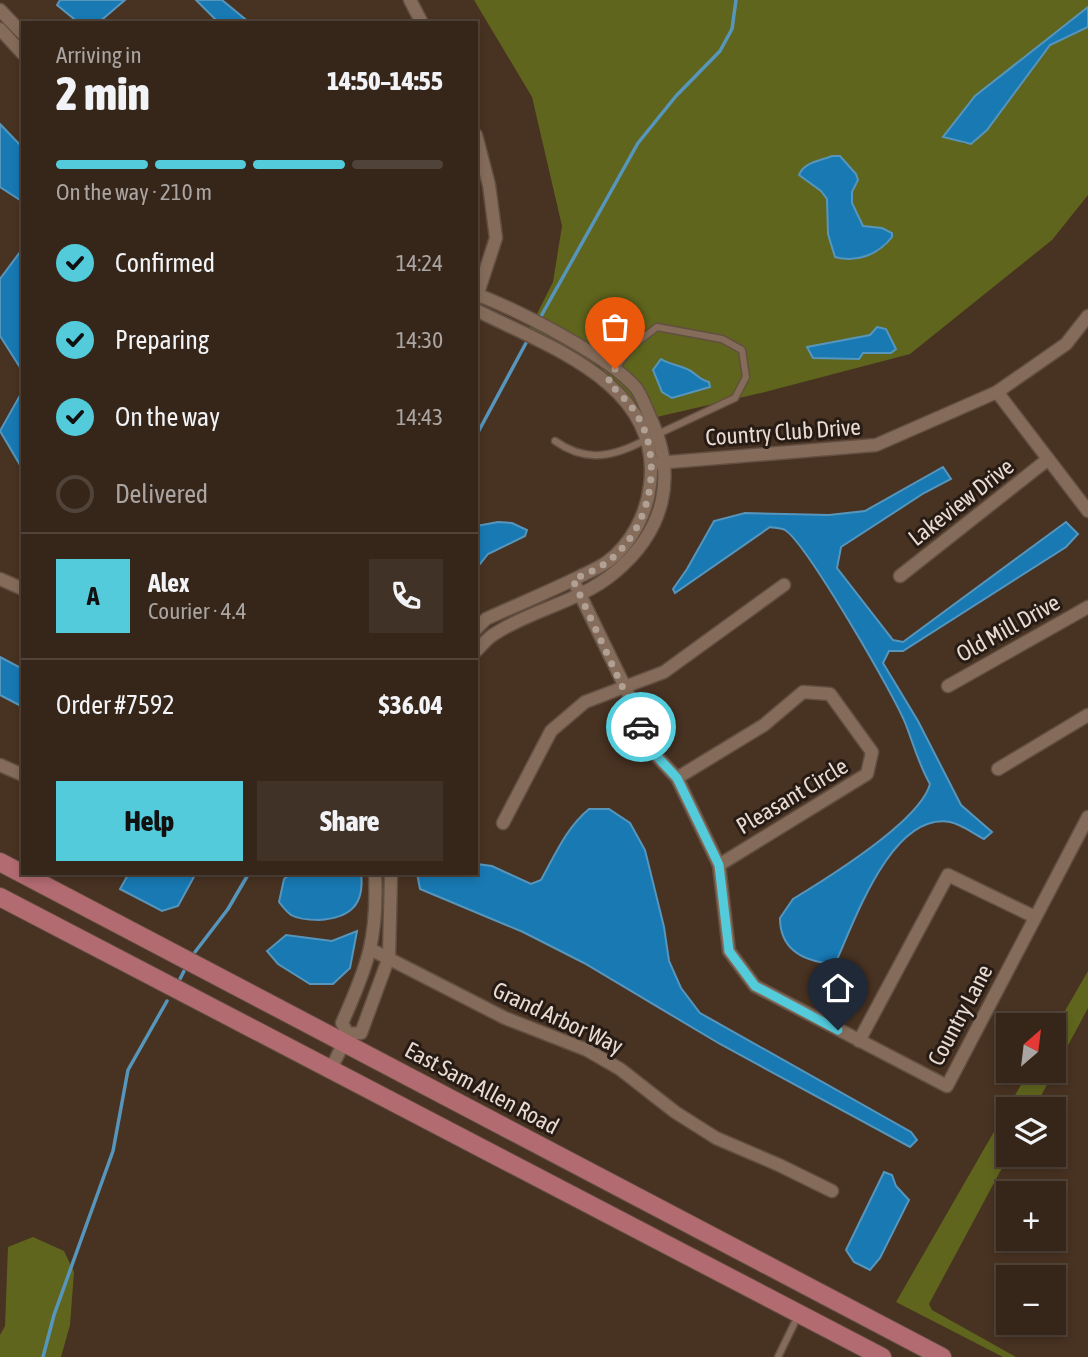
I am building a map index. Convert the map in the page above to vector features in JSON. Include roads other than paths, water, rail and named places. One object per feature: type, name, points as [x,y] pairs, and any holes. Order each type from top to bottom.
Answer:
[{"type":"main road","name":"East Sam Allen Road","points":[[0,862],[21,873]]},
{"type":"main road","name":"East Sam Allen Road","points":[[26,875],[346,1038],[942,1357]]},
{"type":"main road","points":[[0,897],[882,1357]]},
{"type":"street","points":[[2,0],[0,7],[21,32]]},
{"type":"street","points":[[411,0],[421,21]]},
{"type":"street","points":[[0,29],[21,52]]},
{"type":"street","points":[[478,152],[482,186],[496,238],[478,293]]},
{"type":"street","points":[[478,296],[566,339],[615,369],[637,389],[653,436],[664,503],[639,549],[614,573],[580,595],[495,633],[478,649]]},
{"type":"street","points":[[478,311],[560,352],[608,382],[653,436]]},
{"type":"street","name":"Country Club Drive","points":[[658,463],[876,445],[997,392],[1066,344],[1088,316]]},
{"type":"street","points":[[560,352],[566,339]]},
{"type":"street","points":[[608,382],[615,369]]},
{"type":"street","points":[[997,392],[1088,512]]},
{"type":"street","name":"Lakeview Drive","points":[[900,576],[1047,460]]},
{"type":"street","points":[[478,627],[486,619],[607,562],[634,532],[648,499],[658,463]]},
{"type":"street","points":[[0,579],[21,588]]},
{"type":"street","name":"Country Lane","points":[[573,580],[626,689],[651,750],[677,778],[719,865],[729,951],[755,986],[947,1086],[1088,817]]},
{"type":"street","points":[[503,823],[551,731],[584,702],[626,689],[664,672],[784,585]]},
{"type":"street","name":"Old Mill Drive","points":[[948,686],[1088,607]]},
{"type":"street","name":"Pleasant Circle","points":[[677,778],[764,725],[803,692],[830,694],[872,752],[867,774],[719,865]]},
{"type":"street","points":[[998,769],[1088,715]]},
{"type":"street","points":[[0,765],[21,774]]},
{"type":"street","points":[[859,1041],[948,875],[1035,917]]},
{"type":"street","points":[[331,1069],[346,1038],[342,1023],[372,950],[383,909],[390,878],[375,879],[383,909],[389,957],[361,1033],[346,1038]]},
{"type":"street","name":"Grand Arbor Way","points":[[372,950],[505,1018],[587,1050],[620,1069],[675,1112],[716,1139],[832,1191]]},
{"type":"street","points":[[359,986],[376,992]]},
{"type":"lane","points":[[555,441],[582,456],[597,456],[633,446],[735,398],[746,377],[742,350],[722,339],[657,327],[632,346],[615,369]]},
{"type":"lane","points":[[778,1357],[794,1324]]},
{"type":"water","points":[[60,0],[125,0],[100,21],[77,21],[57,5]]},
{"type":"water","points":[[196,0],[222,0],[248,21],[217,21]]},
{"type":"water","points":[[1088,7],[1088,27],[1050,45],[987,130],[971,144],[943,137],[975,96]]},
{"type":"water","points":[[0,124],[21,146],[21,201],[0,187]]},
{"type":"water","points":[[832,156],[840,156],[856,174],[858,180],[852,192],[852,203],[863,226],[882,228],[892,233],[892,237],[880,249],[866,256],[851,259],[835,257],[828,234],[827,199],[821,191],[799,175],[808,165]]},
{"type":"water","points":[[21,251],[21,369],[0,336],[0,279]]},
{"type":"water","points":[[877,327],[886,329],[896,349],[891,353],[863,353],[859,359],[813,358],[807,347],[870,335]]},
{"type":"water","points":[[661,359],[689,370],[709,382],[710,387],[672,398],[662,392],[653,370]]},
{"type":"water","points":[[21,394],[21,467],[0,431]]},
{"type":"water","points":[[943,467],[951,479],[924,493],[841,547],[837,568],[893,640],[903,642],[1066,522],[1078,534],[1066,547],[903,651],[889,651],[883,663],[918,721],[961,805],[992,832],[984,839],[950,822],[929,824],[910,834],[893,852],[864,898],[835,964],[814,961],[790,947],[781,929],[780,918],[793,899],[848,864],[909,815],[923,799],[930,784],[899,709],[868,654],[830,590],[796,541],[785,530],[770,527],[675,593],[673,589],[714,521],[745,513],[829,515],[865,511]]},
{"type":"water","points":[[512,523],[527,530],[525,536],[488,554],[478,566],[478,526]]},
{"type":"water","points":[[0,657],[21,668],[21,706],[0,695]]},
{"type":"water","points":[[589,809],[609,809],[630,823],[645,850],[664,927],[669,961],[681,988],[700,1013],[911,1132],[917,1140],[910,1147],[720,1044],[584,963],[523,932],[420,889],[417,875],[478,875],[478,864],[492,866],[531,884],[541,880],[567,833]]},
{"type":"water","points":[[128,875],[195,875],[178,906],[162,911],[120,889]]},
{"type":"water","points":[[289,875],[361,875],[362,884],[353,908],[339,916],[319,920],[289,914],[279,902],[284,879]]},
{"type":"water","points":[[357,931],[350,968],[333,984],[310,984],[278,964],[267,951],[286,935],[332,941]]},
{"type":"water","points":[[884,1172],[892,1175],[896,1186],[909,1200],[880,1258],[870,1270],[854,1262],[846,1250]]},
{"type":"waterway","points":[[540,318],[638,143],[676,96],[720,51],[732,29],[736,0]]},
{"type":"waterway","points":[[478,432],[526,343]]},
{"type":"waterway","points":[[195,952],[228,909],[248,875]]},
{"type":"waterway","points":[[179,981],[184,971]]},
{"type":"waterway","points":[[43,1357],[54,1315],[113,1151],[128,1070],[167,1001]]}]
